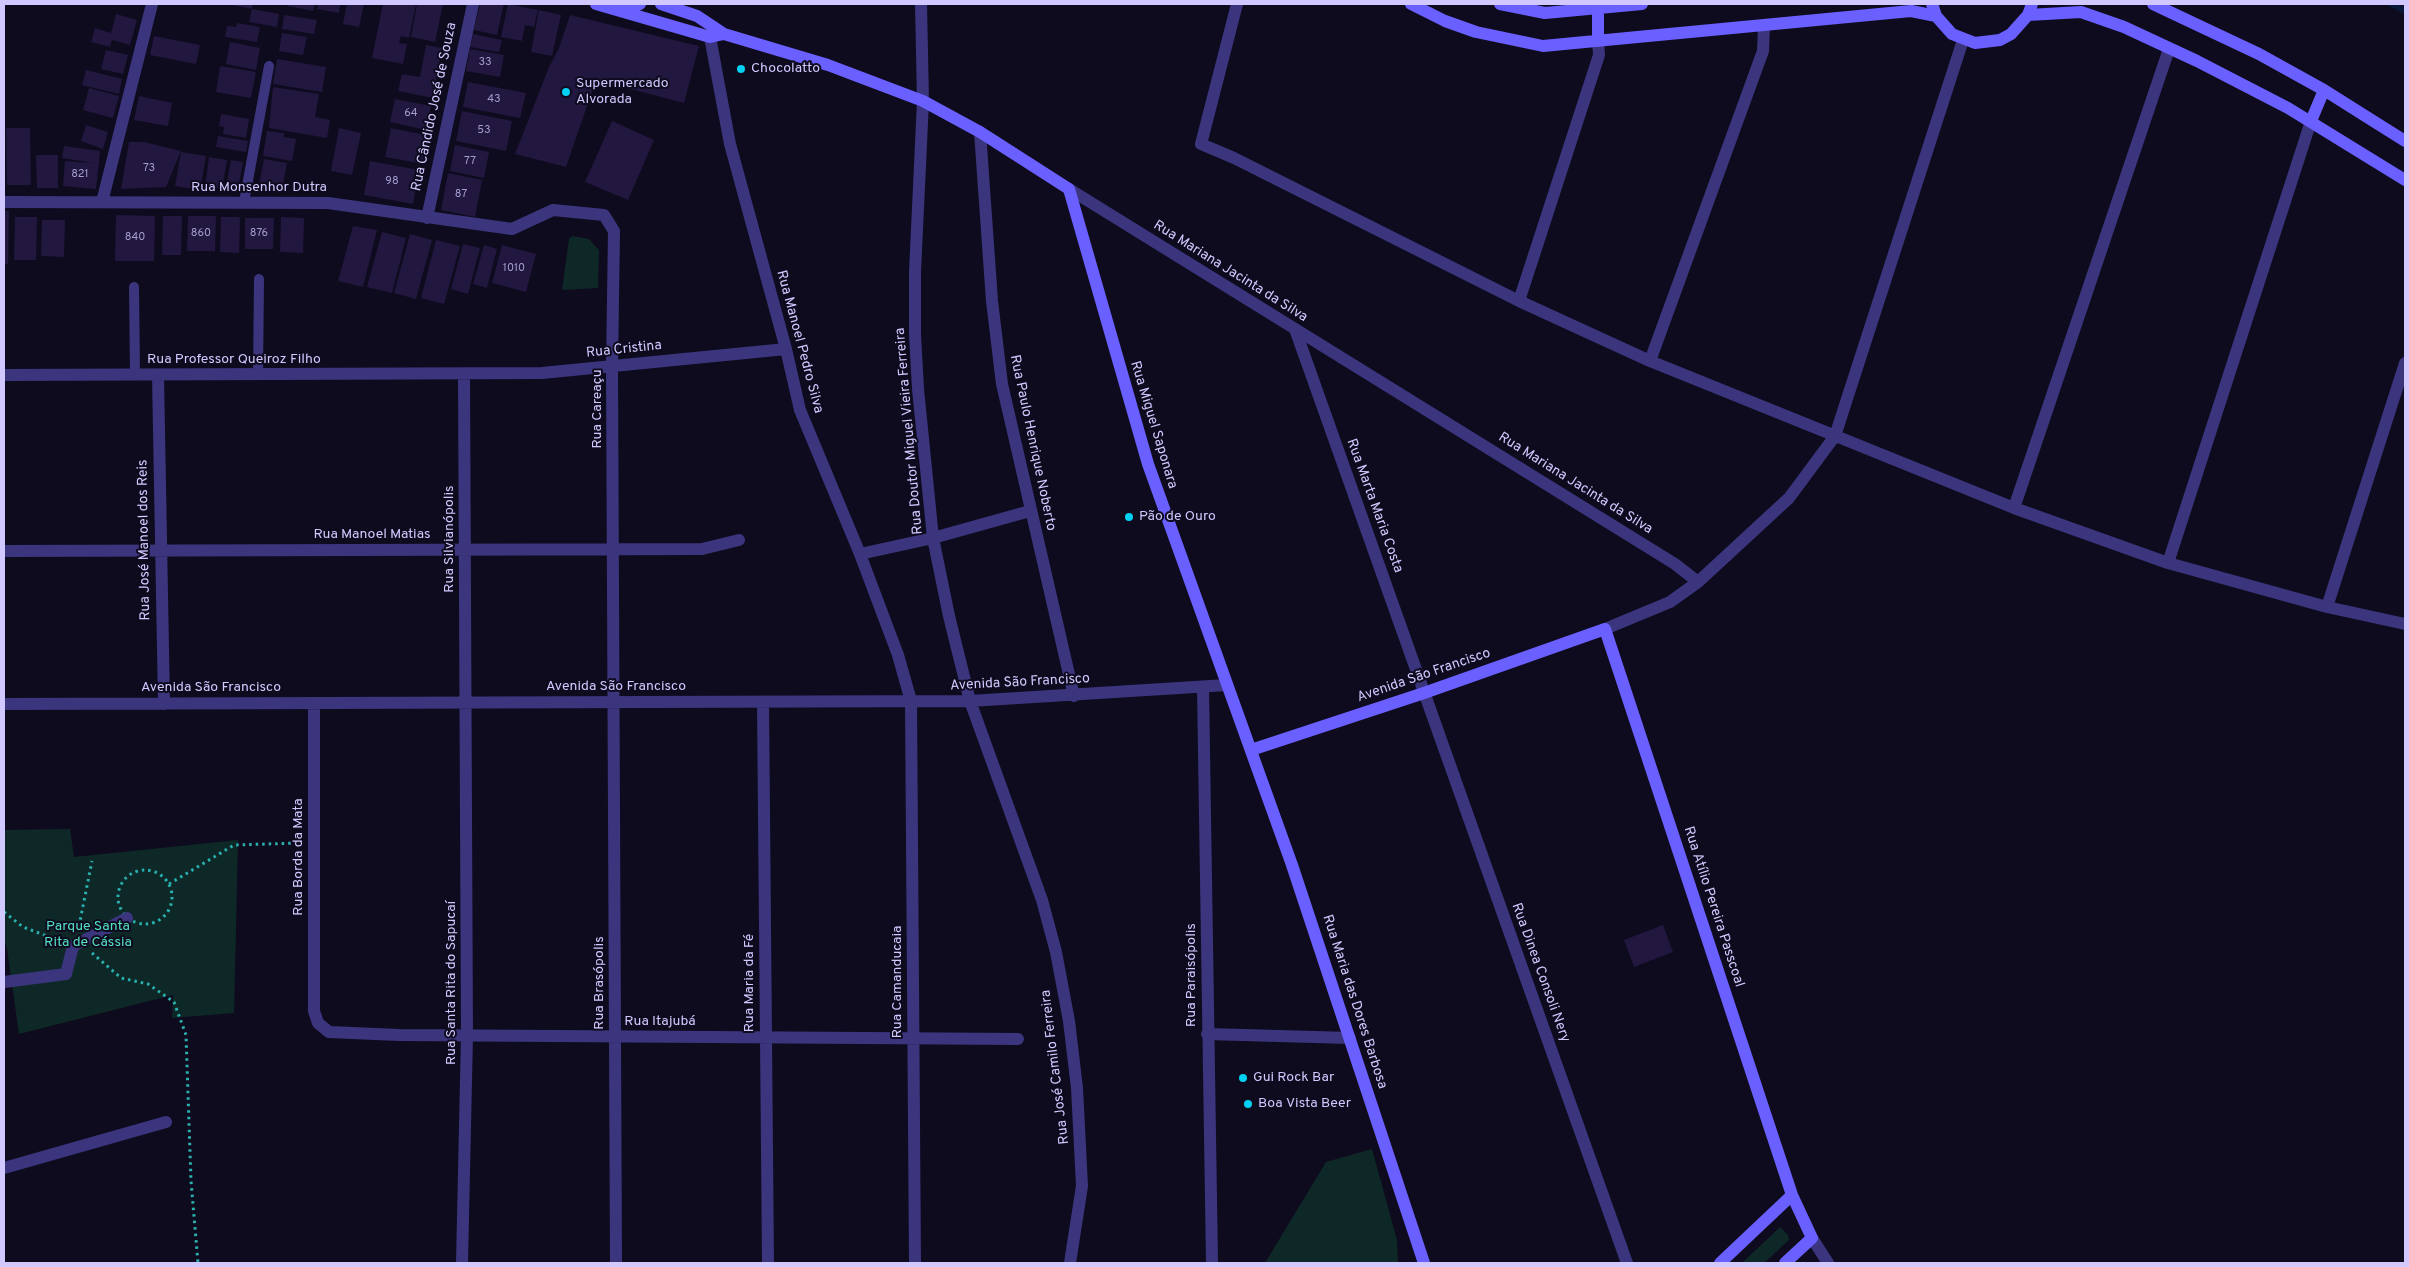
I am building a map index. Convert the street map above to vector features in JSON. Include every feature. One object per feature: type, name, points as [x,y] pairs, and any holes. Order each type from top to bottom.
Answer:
[{"type":"street","points":[[102,202],[152,4]]},
{"type":"street","name":"Rua Cândido José de Souza","points":[[426,218],[473,4]]},
{"type":"street","name":"Rua Mariana Jacinta da Silva","points":[[596,4],[710,37],[724,34]]},
{"type":"street","points":[[620,10],[640,4]]},
{"type":"street","name":"Rua Mariana Jacinta da Silva","points":[[661,4],[695,10],[724,34],[828,64],[923,101],[980,132],[1068,189],[1675,564],[1698,582]]},
{"type":"street","name":"Rua Doutor Miguel Vieira Ferreira","points":[[921,4],[923,101],[915,272],[915,335],[918,389],[933,538],[949,616],[970,701]]},
{"type":"street","points":[[1237,4],[1201,144],[1234,158],[1519,301],[1650,361],[2014,508],[2168,563],[2327,607],[2405,624]]},
{"type":"street","points":[[1411,4],[1445,20],[1508,40],[1543,46],[1934,10],[1952,34],[1963,40],[1975,43],[2000,40],[2011,34],[2030,9],[2081,12],[2124,27],[2243,84],[2311,121],[2405,180]]},
{"type":"street","points":[[1500,4],[1544,13],[1642,4]]},
{"type":"street","points":[[2153,4],[2258,54],[2324,90],[2405,141]]},
{"type":"street","points":[[1519,301],[1598,55],[1598,8]]},
{"type":"street","points":[[1650,361],[1763,51],[1764,26]]},
{"type":"street","name":"Rua Manoel Pedro Silva","points":[[710,37],[730,144],[786,349],[800,410],[860,554],[898,655],[911,702]]},
{"type":"street","points":[[1605,629],[1670,602],[1698,582],[1788,498],[1835,436],[1963,40]]},
{"type":"street","points":[[2014,508],[2169,49]]},
{"type":"street","points":[[2168,563],[2311,121],[2324,90]]},
{"type":"street","name":"Rua Paulo Henrique Noberto","points":[[980,132],[992,301],[1000,376],[1074,696]]},
{"type":"street","name":"Rua Miguel Saponara","points":[[1068,189],[1148,464],[1251,750]]},
{"type":"street","name":"Rua Monsenhor Dutra","points":[[4,202],[344,204],[426,218],[512,229]]},
{"type":"street","name":"Rua Careaçu","points":[[512,229],[553,210],[604,215],[614,230],[612,366],[614,702]]},
{"type":"street","name":"Rua Marta Maria Costa","points":[[1295,329],[1424,693]]},
{"type":"street","name":"Rua Cristina","points":[[464,374],[542,373],[786,349]]},
{"type":"street","points":[[2327,607],[2405,363]]},
{"type":"street","name":"Rua Professor Queiroz Filho","points":[[4,375],[464,374]]},
{"type":"street","name":"Rua Silvianópolis","points":[[464,374],[466,703]]},
{"type":"street","name":"Rua José Manoel dos Reis","points":[[158,375],[164,704]]},
{"type":"street","points":[[860,554],[933,538],[1030,511]]},
{"type":"street","name":"Rua Manoel Matias","points":[[4,551],[702,549],[739,540]]},
{"type":"street","name":"Avenida São Francisco","points":[[1251,750],[1424,693],[1605,629]]},
{"type":"street","name":"Rua Atílio Pereira Passcoal","points":[[1605,629],[1792,1195],[1812,1238]]},
{"type":"street","name":"Avenida São Francisco","points":[[4,704],[911,702],[1074,696],[1227,684]]},
{"type":"street","name":"Rua Paraisópolis","points":[[1203,687],[1212,1263]]},
{"type":"street","name":"Rua Dinea Consoli Nery","points":[[1424,693],[1627,1263]]},
{"type":"street","name":"Rua José Camilo Ferreira","points":[[970,701],[1042,900],[1056,952],[1069,1021],[1077,1088],[1082,1186],[1070,1263]]},
{"type":"street","name":"Rua Brasópolis","points":[[614,702],[616,1263]]},
{"type":"street","name":"Rua Maria da Fé","points":[[764,702],[768,1263]]},
{"type":"street","name":"Rua Camanducaia","points":[[911,702],[915,1263]]},
{"type":"street","name":"Rua Borda da Mata","points":[[314,703],[314,1011]]},
{"type":"street","name":"Rua Santa Rita do Sapucaí","points":[[462,1263],[468,1035],[466,703]]},
{"type":"street","name":"Rua Maria das Dores Barbosa","points":[[1251,750],[1292,865],[1424,1263]]},
{"type":"street","points":[[4,982],[66,974],[73,946],[127,918]]},
{"type":"street","name":"Rua Itajubá","points":[[314,1011],[318,1023],[329,1032],[1018,1040]]},
{"type":"street","points":[[1207,1034],[1350,1038]]},
{"type":"street","points":[[4,1168],[166,1122]]},
{"type":"street","points":[[1720,1263],[1792,1195]]},
{"type":"street","points":[[1785,1263],[1812,1238],[1828,1263]]},
{"type":"lane","points":[[244,202],[269,66]]},
{"type":"lane","points":[[258,280],[258,375]]},
{"type":"lane","points":[[134,287],[136,375]]},
{"type":"path","points":[[168,884],[234,845],[314,843]]},
{"type":"path","points":[[73,946],[87,894],[92,861]]},
{"type":"path","points":[[148,871],[163,877],[168,884],[172,900],[165,916],[157,922],[147,924],[136,923],[127,918],[121,910],[118,900],[119,890],[131,875],[148,871]]},
{"type":"path","points":[[4,912],[24,928],[92,953],[121,978],[148,984],[174,1002],[186,1035],[191,1181],[198,1263]]},
{"type":"green space","points":[[572,236],[589,239],[599,250],[598,288],[562,290],[569,239]]},
{"type":"green space","name":"Parque Santa Rita de Cássia","points":[[70,829],[74,857],[238,840],[234,1013],[172,1018],[173,995],[19,1034],[4,939],[4,830]]},
{"type":"green space","points":[[1372,1149],[1397,1240],[1398,1263],[1265,1263],[1326,1162]]},
{"type":"green space","points":[[1780,1227],[1788,1235],[1789,1240],[1764,1263],[1742,1263]]},
{"type":"building","points":[[228,4],[253,4],[252,9]]},
{"type":"building","points":[[288,4],[315,4],[313,11],[288,6]]},
{"type":"building","points":[[318,4],[340,4],[339,13],[317,9]]},
{"type":"building","points":[[347,4],[364,4],[359,27],[343,24]]},
{"type":"building","points":[[383,4],[416,4],[409,38],[401,36],[399,43],[407,44],[403,64],[372,58]]},
{"type":"building","points":[[417,4],[443,4],[435,42],[411,37]]},
{"type":"building","points":[[480,4],[504,4],[497,35],[474,30]]},
{"type":"building","points":[[508,4],[538,10],[534,27],[525,25],[522,41],[501,37]]},
{"type":"building","points":[[252,9],[279,14],[277,27],[249,22]]},
{"type":"building","points":[[539,10],[561,15],[552,56],[531,52]]},
{"type":"building","points":[[116,14],[137,20],[130,45],[112,40],[110,47],[91,42],[95,28],[111,33]]},
{"type":"building","points":[[284,15],[317,20],[314,34],[282,29]]},
{"type":"building","name":"Supermercado Alvorada","points":[[570,15],[699,46],[684,103],[596,80],[566,167],[515,154],[549,67],[559,48]]},
{"type":"building","points":[[237,23],[260,27],[257,42],[225,37],[227,26],[236,27]]},
{"type":"building","points":[[282,33],[307,37],[303,55],[279,51]]},
{"type":"building","points":[[473,34],[502,40],[499,52],[470,47]]},
{"type":"building","points":[[154,36],[200,45],[196,64],[150,55]]},
{"type":"building","points":[[230,42],[260,48],[256,70],[226,64]]},
{"type":"building","points":[[426,45],[442,48],[433,98],[398,91],[402,74],[420,77]]},
{"type":"building","points":[[470,49],[504,55],[500,77],[466,71]]},
{"type":"building","points":[[106,50],[128,55],[123,74],[101,69]]},
{"type":"building","points":[[277,59],[326,67],[322,92],[273,84]]},
{"type":"building","points":[[220,66],[256,72],[251,98],[216,92]]},
{"type":"building","points":[[86,70],[122,79],[119,94],[82,85]]},
{"type":"building","points":[[468,82],[526,93],[520,118],[463,107]]},
{"type":"building","points":[[273,87],[319,94],[315,117],[330,120],[327,138],[269,128]]},
{"type":"building","points":[[89,88],[119,96],[113,118],[83,110]]},
{"type":"building","points":[[139,96],[172,103],[168,126],[134,120]]},
{"type":"building","points":[[395,99],[431,106],[426,130],[390,122]]},
{"type":"building","points":[[462,111],[512,121],[506,151],[456,141]]},
{"type":"building","points":[[221,114],[249,119],[246,138],[223,134],[224,127],[219,126]]},
{"type":"building","points":[[612,121],[654,140],[628,200],[585,182]]},
{"type":"building","points":[[86,125],[108,132],[103,149],[81,141]]},
{"type":"building","points":[[6,128],[30,128],[31,185],[7,185]]},
{"type":"building","points":[[339,128],[361,133],[352,175],[331,171]]},
{"type":"building","points":[[391,128],[430,136],[424,164],[385,157]]},
{"type":"building","points":[[267,131],[284,133],[284,137],[296,139],[292,161],[263,156]]},
{"type":"building","points":[[218,136],[248,141],[246,152],[216,147]]},
{"type":"building","points":[[129,142],[144,142],[181,151],[166,187],[121,189]]},
{"type":"building","points":[[455,145],[489,152],[484,178],[450,171]]},
{"type":"building","points":[[64,146],[100,151],[96,189],[63,186],[65,161],[94,163],[62,158]]},
{"type":"building","points":[[181,152],[206,156],[200,190],[175,186]]},
{"type":"building","points":[[36,155],[58,155],[58,188],[37,188]]},
{"type":"building","points":[[209,157],[227,160],[222,189],[205,186]]},
{"type":"building","points":[[264,159],[287,163],[282,191],[258,190]]},
{"type":"building","points":[[231,160],[243,162],[238,189],[226,187]]},
{"type":"building","points":[[370,161],[419,170],[413,204],[364,195]]},
{"type":"building","points":[[448,173],[482,180],[475,217],[441,210]]},
{"type":"building","points":[[4,211],[9,211],[8,264],[4,264]]},
{"type":"building","points":[[116,215],[155,216],[154,261],[115,261]]},
{"type":"building","points":[[163,216],[182,216],[181,255],[162,255]]},
{"type":"building","points":[[188,216],[216,216],[215,251],[187,251]]},
{"type":"building","points":[[15,217],[37,217],[36,260],[14,260]]},
{"type":"building","points":[[221,217],[240,217],[239,253],[220,252]]},
{"type":"building","points":[[281,217],[304,218],[303,253],[280,252]]},
{"type":"building","points":[[245,218],[274,218],[273,249],[245,249]]},
{"type":"building","points":[[42,220],[65,220],[64,257],[41,256]]},
{"type":"building","points":[[353,226],[377,230],[363,287],[338,281]]},
{"type":"building","points":[[382,232],[406,238],[392,293],[367,287]]},
{"type":"building","points":[[410,234],[432,240],[416,299],[394,293]]},
{"type":"building","points":[[436,240],[460,246],[444,304],[421,298]]},
{"type":"building","points":[[463,244],[480,248],[468,294],[451,289]]},
{"type":"building","points":[[484,245],[497,249],[487,288],[473,284]]},
{"type":"building","points":[[502,245],[536,254],[526,292],[492,283]]},
{"type":"building","points":[[1663,925],[1673,952],[1634,967],[1624,940]]},
{"type":"waterway","points":[[2392,4],[2405,11]]},
{"type":"place","name":"Chocolatto","points":[[741,69]]},
{"type":"place","name":"Supermercado Alvorada","points":[[566,92]]},
{"type":"place","name":"Pão de Ouro","points":[[1129,517]]},
{"type":"place","name":"Gui Rock Bar","points":[[1243,1078]]},
{"type":"place","name":"Boa Vista Beer","points":[[1248,1104]]}]
